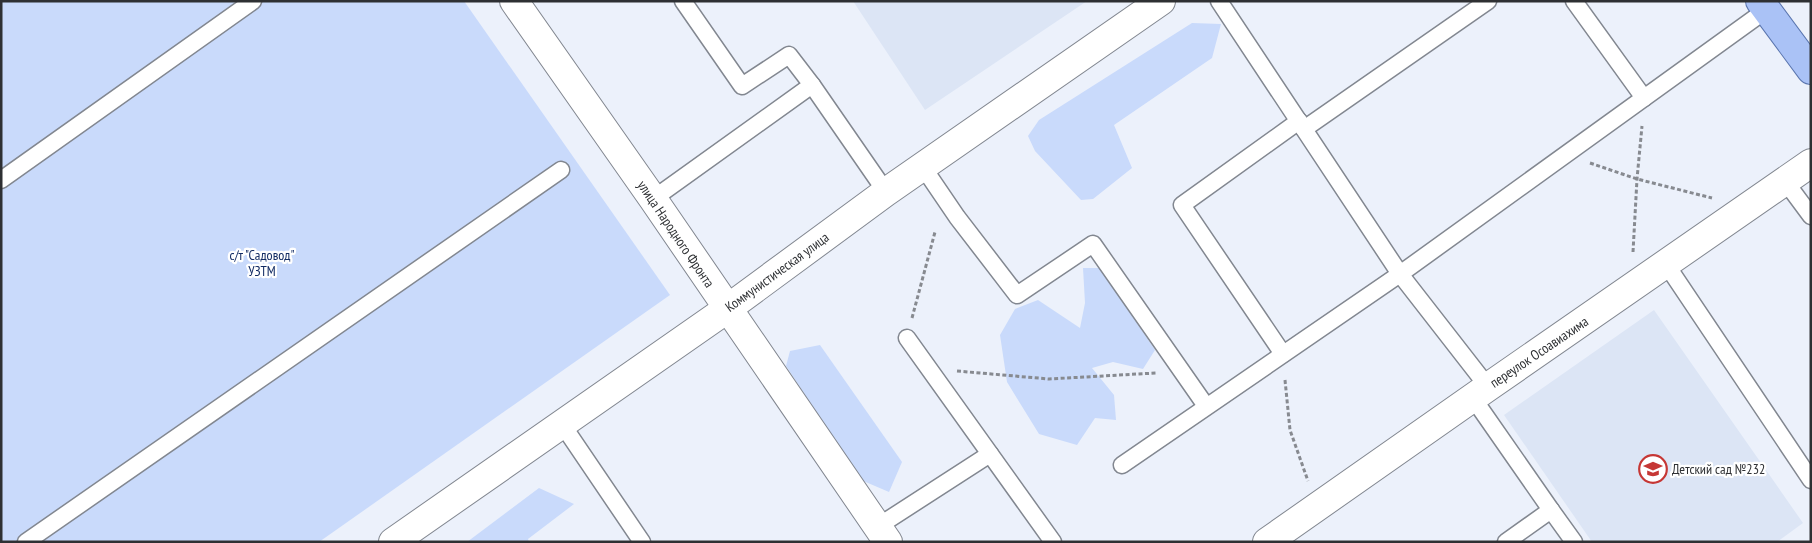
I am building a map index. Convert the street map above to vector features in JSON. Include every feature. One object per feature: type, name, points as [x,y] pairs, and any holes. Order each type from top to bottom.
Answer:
[{"type":"main road","points":[[1763,6],[1811,70]]},
{"type":"street","name":"улица Народного Фронта","points":[[514,1],[883,534]]},
{"type":"street","name":"Коммунистическая улица","points":[[393,542],[727,309],[886,192],[1161,1]]},
{"type":"street","name":"переулок Осоавиахима","points":[[1268,542],[1480,392],[1811,163]]},
{"type":"lane","points":[[1,180],[253,1]]},
{"type":"lane","points":[[683,1],[742,86],[789,55],[886,192]]},
{"type":"lane","points":[[1219,1],[1480,392],[1551,510],[1574,542]]},
{"type":"lane","points":[[1283,354],[1182,205],[1488,1]]},
{"type":"lane","points":[[1574,1],[1644,98]]},
{"type":"lane","points":[[1122,465],[1400,274],[1644,98],[1763,6]]},
{"type":"lane","points":[[653,200],[812,85]]},
{"type":"lane","points":[[922,167],[1017,295],[1093,244],[1206,406]]},
{"type":"lane","points":[[26,542],[561,170]]},
{"type":"lane","points":[[1785,181],[1811,216]]},
{"type":"lane","points":[[1666,264],[1811,480]]},
{"type":"lane","points":[[906,338],[1053,542]]},
{"type":"lane","points":[[562,424],[642,542]]},
{"type":"lane","points":[[883,534],[990,454]]},
{"type":"lane","points":[[1506,542],[1551,510]]},
{"type":"path","points":[[1631,288],[1644,98]]},
{"type":"path","points":[[1566,154],[1637,179],[1748,207]]},
{"type":"path","points":[[906,338],[935,232]]},
{"type":"path","points":[[1283,354],[1290,430],[1317,507]]},
{"type":"path","points":[[929,369],[1049,379],[1181,371]]},
{"type":"shaded area","points":[[853,1],[1087,1],[925,110]]},
{"type":"shaded area","name":"Детский сад №232","points":[[1654,310],[1803,523],[1777,542],[1592,542],[1504,415]]},
{"type":"green space","name":"с/т \"Садовод\" УЗТМ","points":[[1,1],[464,1],[670,295],[319,542],[1,542]]},
{"type":"green space","points":[[1192,23],[1221,24],[1212,58],[1114,125],[1132,168],[1093,199],[1081,200],[1035,151],[1028,136],[1039,120]]},
{"type":"green space","points":[[1083,268],[1100,268],[1155,350],[1143,369],[1113,362],[1092,368],[1114,395],[1116,420],[1095,418],[1077,445],[1039,434],[1007,382],[1000,335],[1015,309],[1038,300],[1080,328],[1085,303]]},
{"type":"green space","points":[[820,345],[902,462],[889,492],[861,480],[786,366],[790,351]]},
{"type":"green space","points":[[539,488],[574,504],[528,539],[529,542],[467,542]]},
{"type":"place","name":"Детский сад №232","points":[[1653,469]]}]
